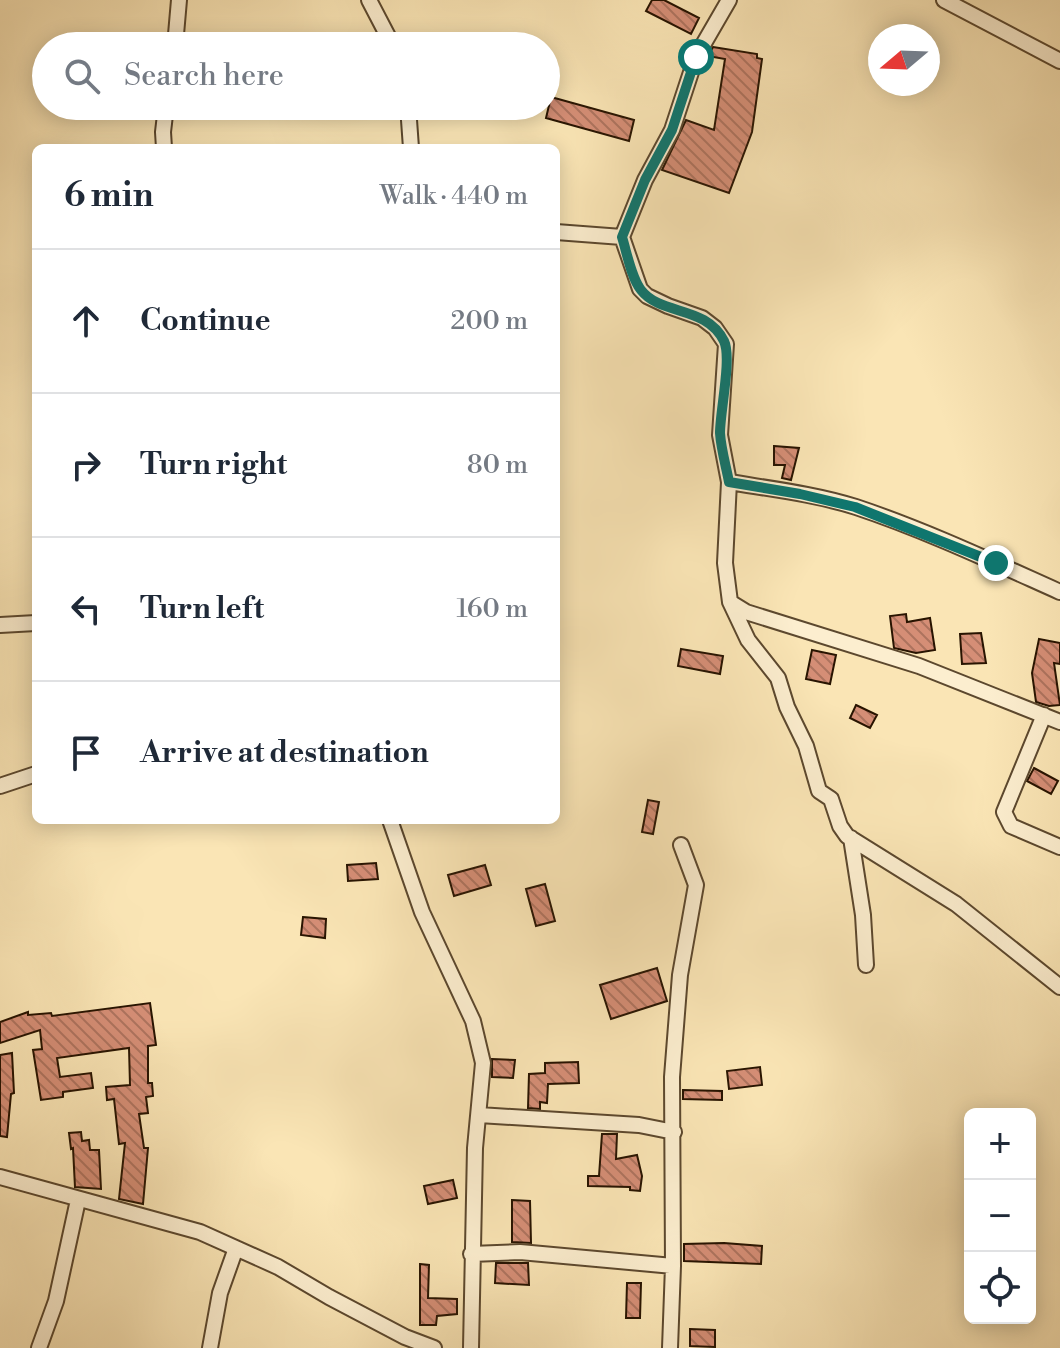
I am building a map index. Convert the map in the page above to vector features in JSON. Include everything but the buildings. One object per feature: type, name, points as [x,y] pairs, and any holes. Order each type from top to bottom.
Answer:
[{"type":"street","points":[[176,32],[179,0]]},
{"type":"street","points":[[369,0],[386,32]]},
{"type":"street","points":[[729,0],[696,57],[672,130],[645,180],[622,237],[640,289],[668,306],[702,318],[715,328],[726,344],[720,435],[729,482],[725,563],[730,602],[748,640],[778,678],[787,707],[806,746],[819,791],[831,799],[840,826],[851,838],[956,904],[1060,987]]},
{"type":"street","points":[[944,0],[1060,61]]},
{"type":"street","points":[[164,120],[164,144]]},
{"type":"street","points":[[409,120],[411,144]]},
{"type":"street","points":[[560,232],[622,237]]},
{"type":"street","points":[[729,482],[855,507],[1060,592]]},
{"type":"street","points":[[730,602],[746,612],[919,666],[1060,722]]},
{"type":"street","points":[[0,625],[32,623]]},
{"type":"street","points":[[1044,715],[1004,812],[1011,826],[1060,847]]},
{"type":"street","points":[[0,786],[32,775]]},
{"type":"street","points":[[391,824],[417,900],[478,1033],[483,1063],[471,1254],[471,1348]]},
{"type":"street","points":[[851,838],[863,915],[866,965]]},
{"type":"street","points":[[670,1348],[674,1132],[672,1077],[680,975],[696,885],[681,845]]},
{"type":"street","points":[[479,1115],[639,1125],[674,1132]]},
{"type":"street","points":[[0,1177],[200,1232],[278,1267],[405,1337],[434,1348]]},
{"type":"street","points":[[39,1348],[56,1301],[78,1200]]},
{"type":"street","points":[[210,1348],[220,1293],[236,1248]]},
{"type":"street","points":[[471,1254],[520,1252],[673,1266]]},
{"type":"route","points":[[696,57],[672,130],[645,180],[622,237],[640,289],[668,306],[702,318],[715,328],[726,344],[720,435],[729,482],[855,507],[996,563]]}]
